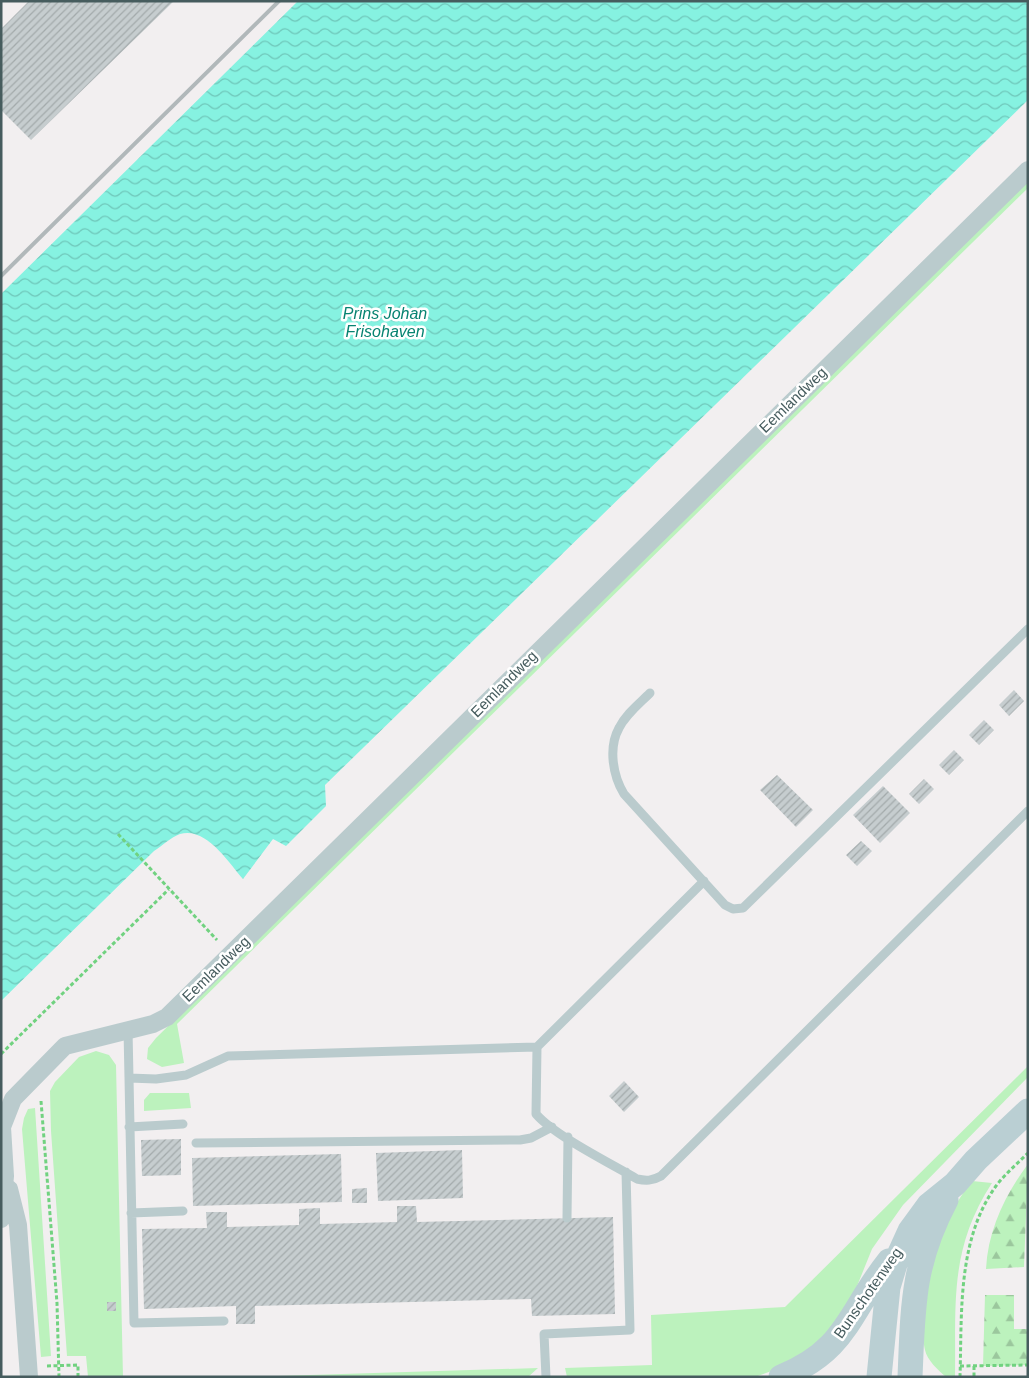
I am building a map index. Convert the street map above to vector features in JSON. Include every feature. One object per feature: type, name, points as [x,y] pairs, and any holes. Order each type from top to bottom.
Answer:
[{"type":"street","name":"Eemlandweg","points":[[1,1219],[3,1177],[2,1127],[4,1118],[13,1099],[54,1055],[71,1043],[153,1024],[167,1017],[1028,170]]},
{"type":"street","name":"Bunschotenweg","points":[[781,1377],[813,1362],[835,1342],[875,1279],[904,1241],[917,1219],[1028,1111]]},
{"type":"street","name":"Eemlandweg","points":[[3,1177],[18,1225],[29,1377]]},
{"type":"street","name":"Bunschotenweg","points":[[910,1377],[915,1287],[920,1263],[933,1225],[954,1184]]},
{"type":"street","name":"Bunschotenweg","points":[[879,1377],[884,1304],[891,1274],[904,1241]]},
{"type":"lane","points":[[650,693],[618,729],[613,751],[617,783],[624,794],[725,905],[733,909],[743,908],[750,904],[1028,629]]},
{"type":"lane","points":[[537,1048],[536,1114],[552,1128],[626,1172],[645,1181],[654,1180],[1028,811]]},
{"type":"lane","points":[[129,1078],[156,1079],[186,1075],[228,1056],[537,1048],[704,881]]},
{"type":"lane","points":[[128,1030],[134,1322],[224,1321]]},
{"type":"lane","points":[[129,1126],[183,1124]]},
{"type":"lane","points":[[196,1143],[520,1140],[531,1138],[552,1128]]},
{"type":"lane","points":[[567,1218],[568,1137]]},
{"type":"lane","points":[[546,1377],[544,1334],[630,1330],[626,1172]]},
{"type":"lane","points":[[131,1213],[183,1211]]},
{"type":"path","points":[[118,834],[230,955]]},
{"type":"path","points":[[1,1053],[169,889]]},
{"type":"path","points":[[38,1073],[57,1303],[59,1377]]},
{"type":"path","points":[[960,1377],[967,1254],[976,1225],[997,1185],[1028,1153]]},
{"type":"path","points":[[960,1366],[1028,1365]]},
{"type":"path","points":[[974,1366],[974,1377]]},
{"type":"green space","points":[[1028,179],[1028,188],[177,1024],[184,1063],[162,1067],[147,1059],[148,1048],[156,1038]]},
{"type":"green space","points":[[96,1051],[109,1055],[116,1065],[123,1377],[88,1377],[86,1356],[67,1356],[51,1131],[50,1091],[55,1082],[79,1057]]},
{"type":"green space","points":[[1028,1066],[1028,1077],[903,1205],[872,1249],[853,1296],[822,1340],[790,1364],[755,1377],[567,1377],[565,1368],[652,1365],[651,1315],[785,1307]]},
{"type":"green space","points":[[150,1093],[189,1093],[191,1108],[144,1111],[144,1100]]},
{"type":"green space","points":[[35,1108],[51,1356],[41,1357],[22,1129],[28,1109]]},
{"type":"green space","points":[[1028,1164],[1024,1267],[986,1269],[990,1240],[999,1214],[1012,1188]]},
{"type":"green space","points":[[972,1181],[992,1183],[978,1207],[968,1231],[962,1254],[956,1300],[955,1377],[946,1377],[930,1361],[925,1350],[923,1316],[927,1275],[931,1255],[938,1237],[955,1206]]},
{"type":"green space","points":[[985,1295],[1014,1295],[1014,1329],[1028,1329],[1028,1365],[983,1366]]},
{"type":"green space","points":[[538,1368],[528,1377],[246,1377]]},
{"type":"water","name":"Prins Johan Frisohaven","points":[[298,1],[1028,1],[1028,100],[325,785],[326,806],[286,846],[273,839],[243,879],[216,847],[199,835],[190,833],[177,835],[154,851],[1,1001],[1,294]]},
{"type":"building","points":[[29,1],[174,1],[31,140],[1,110],[1,29]]},
{"type":"building","points":[[1014,690],[1024,701],[1009,716],[999,705]]},
{"type":"building","points":[[984,720],[994,730],[979,745],[969,735]]},
{"type":"building","points":[[954,750],[964,760],[949,775],[939,765]]},
{"type":"building","points":[[777,775],[813,810],[796,827],[760,790]]},
{"type":"building","points":[[924,779],[934,789],[919,804],[909,794]]},
{"type":"building","points":[[883,786],[910,813],[880,843],[853,815]]},
{"type":"building","points":[[861,841],[872,851],[857,866],[846,855]]},
{"type":"building","points":[[624,1081],[639,1097],[624,1112],[609,1096]]},
{"type":"building","points":[[181,1139],[181,1175],[142,1176],[141,1140]]},
{"type":"building","points":[[462,1150],[463,1198],[378,1201],[376,1153]]},
{"type":"building","points":[[341,1154],[342,1202],[193,1206],[192,1158]]},
{"type":"building","points":[[367,1188],[367,1203],[352,1203],[352,1189]]},
{"type":"building","points":[[397,1206],[416,1206],[417,1222],[613,1217],[615,1314],[532,1316],[531,1299],[255,1306],[255,1324],[236,1324],[236,1306],[144,1309],[142,1229],[207,1228],[206,1212],[227,1212],[227,1227],[299,1225],[299,1209],[320,1208],[320,1224],[397,1222]]},
{"type":"building","points":[[107,1302],[116,1302],[116,1311],[107,1311]]},
{"type":"railway","points":[[1,276],[279,1]]}]
